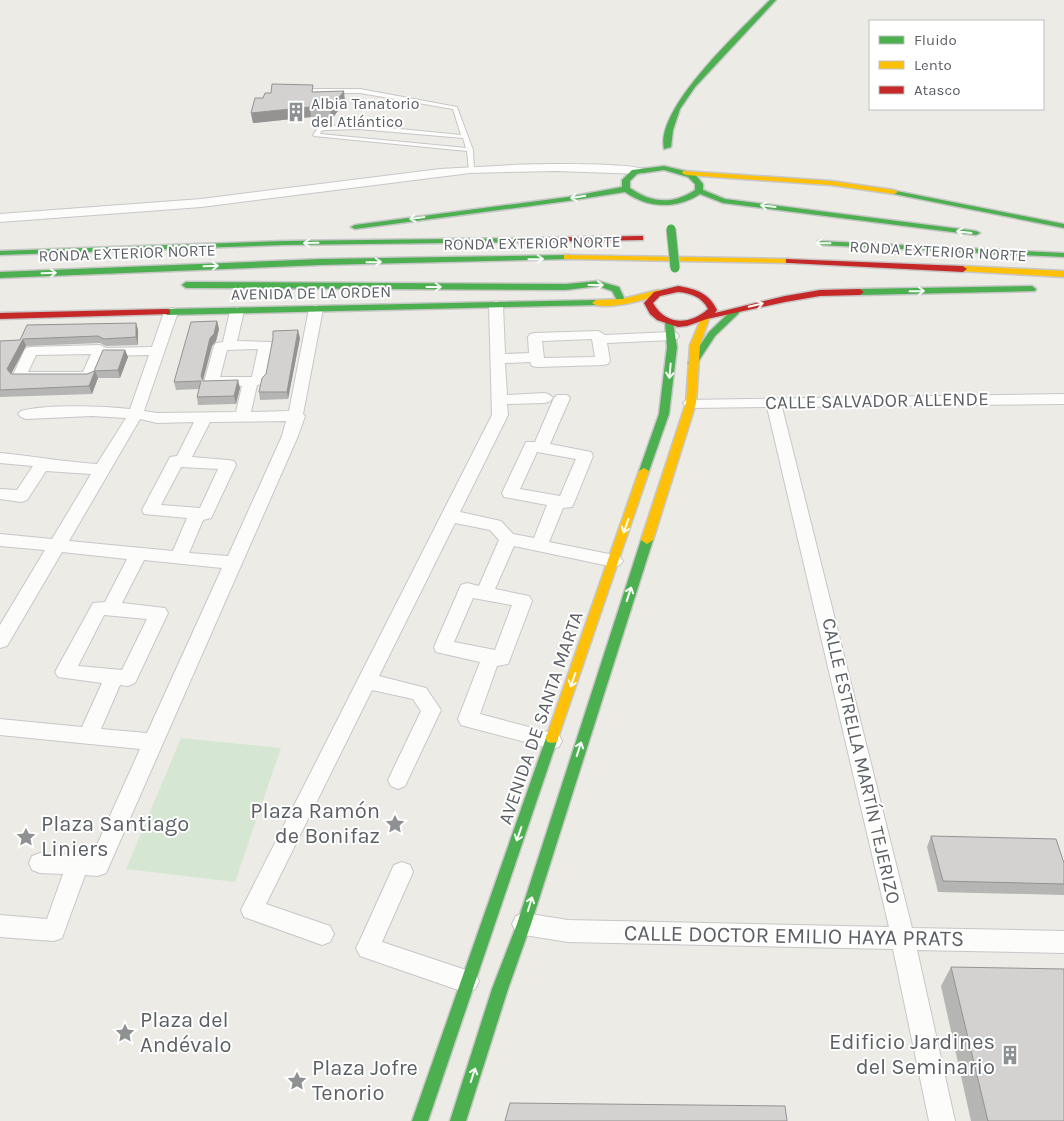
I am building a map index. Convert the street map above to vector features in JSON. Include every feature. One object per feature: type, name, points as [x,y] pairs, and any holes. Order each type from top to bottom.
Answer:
[{"type":"main road","points":[[348,228],[568,198],[627,183],[658,158],[667,147],[669,130],[677,109],[693,86],[773,0]]},
{"type":"main road","points":[[458,1121],[500,989],[524,924],[691,403],[695,345],[707,318],[713,310],[711,302],[703,295],[692,291],[676,272],[671,229],[676,215],[696,191],[696,179],[684,172],[667,147]]},
{"type":"main road","points":[[642,170],[664,168],[729,178],[802,180],[850,184],[907,193],[1064,226]]},
{"type":"main road","points":[[627,183],[635,197],[643,200],[668,203],[729,178]]},
{"type":"main road","points":[[696,191],[723,201],[992,235]]},
{"type":"main road","points":[[643,200],[671,229]]},
{"type":"main road","points":[[27,252],[175,241],[262,237],[320,231]]},
{"type":"main road","name":"RONDA EXTERIOR NORTE","points":[[0,253],[284,243],[490,239],[687,240]]},
{"type":"main road","name":"RONDA EXTERIOR NORTE","points":[[812,243],[1064,255]]},
{"type":"main road","points":[[1050,243],[1064,245]]},
{"type":"main road","name":"RONDA EXTERIOR NORTE","points":[[0,275],[271,264],[641,257],[834,262],[1064,274]]},
{"type":"main road","points":[[657,317],[650,311],[648,303],[651,297],[660,292],[676,272]]},
{"type":"main road","points":[[0,283],[78,284]]},
{"type":"main road","points":[[176,284],[566,287],[599,284],[614,287],[619,293],[622,302]]},
{"type":"main road","name":"AVENIDA DE LA ORDEN","points":[[0,316],[622,302],[678,289],[692,291]]},
{"type":"main road","points":[[670,329],[785,298],[820,293],[1045,289]]},
{"type":"main road","name":"AVENIDA DE LA ORDEN","points":[[622,302],[657,317],[670,329]]},
{"type":"main road","points":[[693,363],[703,344],[717,327],[737,310]]},
{"type":"main road","name":"AVENIDA DE SANTA MARTA","points":[[420,1121],[664,414],[670,379],[670,329]]},
{"type":"street","points":[[0,218],[228,201],[306,192],[418,175],[472,170],[515,168],[642,170]]},
{"type":"street","points":[[588,170],[627,183]]},
{"type":"street","points":[[322,934],[252,910],[500,415],[496,304]]},
{"type":"street","points":[[40,863],[98,866],[290,436],[296,416],[316,309]]},
{"type":"street","points":[[229,346],[237,311]]},
{"type":"street","points":[[0,641],[136,413],[171,312]]},
{"type":"street","points":[[599,339],[670,329]]},
{"type":"street","points":[[598,335],[599,339],[602,361],[537,363],[535,337],[598,335]]},
{"type":"street","points":[[266,345],[259,381],[211,382],[221,346],[229,346],[266,345]]},
{"type":"street","points":[[100,349],[98,352],[90,376],[19,378],[31,351],[100,349]]},
{"type":"street","points":[[98,352],[156,351]]},
{"type":"street","points":[[498,359],[537,357]]},
{"type":"street","points":[[242,417],[251,381]]},
{"type":"street","points":[[499,400],[545,398]]},
{"type":"street","points":[[540,448],[562,398]]},
{"type":"street","name":"CALLE SALVADOR ALLENDE","points":[[691,403],[1064,399]]},
{"type":"street","name":"CALLE ESTRELLA MARTÍN TEJERIZO","points":[[774,403],[903,939],[942,1121]]},
{"type":"street","points":[[26,414],[110,411],[136,413],[157,418],[296,416]]},
{"type":"street","points":[[182,461],[204,418]]},
{"type":"street","points":[[532,446],[540,448],[585,456],[566,503],[510,492],[532,446]]},
{"type":"street","points":[[0,458],[44,462],[21,496],[0,494]]},
{"type":"street","points":[[176,461],[182,461],[228,465],[206,514],[150,510],[176,461]]},
{"type":"street","points":[[42,465],[102,470]]},
{"type":"street","points":[[539,546],[557,502]]},
{"type":"street","points":[[179,556],[197,514]]},
{"type":"street","points":[[450,516],[495,525],[508,539],[614,560]]},
{"type":"street","points":[[484,594],[508,539]]},
{"type":"street","points":[[0,540],[233,562]]},
{"type":"street","points":[[110,609],[139,553]]},
{"type":"street","points":[[467,590],[484,594],[523,602],[501,659],[443,647],[467,590]]},
{"type":"street","points":[[98,608],[110,609],[159,613],[128,678],[65,672],[98,608]]},
{"type":"street","points":[[491,657],[468,719],[552,741]]},
{"type":"street","points":[[88,736],[114,676]]},
{"type":"street","points":[[367,681],[419,693],[431,710],[398,780]]},
{"type":"street","points":[[0,727],[152,742]]},
{"type":"street","points":[[0,926],[54,930],[77,864]]},
{"type":"street","points":[[402,872],[368,948],[467,981]]},
{"type":"street","name":"CALLE DOCTOR EMILIO HAYA PRATS","points":[[524,924],[568,932],[1064,942]]},
{"type":"lane","points":[[296,91],[360,91],[455,108],[470,150],[472,170]]},
{"type":"lane","points":[[465,137],[359,127],[324,128],[319,130],[316,135],[470,150]]},
{"type":"green space","points":[[181,738],[281,748],[235,882],[126,869]]},
{"type":"building","points":[[272,84],[313,85],[312,92],[344,91],[330,109],[310,107],[251,113],[255,98],[263,98],[265,93],[271,93]]},
{"type":"building","points":[[217,321],[214,334],[210,338],[201,376],[203,381],[238,380],[234,396],[197,397],[201,381],[174,382],[191,322]]},
{"type":"building","points":[[136,323],[136,337],[104,339],[98,336],[23,339],[7,369],[11,374],[87,374],[95,371],[89,386],[0,390],[0,341],[20,340],[27,325]]},
{"type":"building","points":[[298,330],[287,392],[259,392],[262,378],[266,374],[273,331]]},
{"type":"building","points":[[103,350],[125,350],[118,370],[94,371]]},
{"type":"building","points":[[931,836],[1056,839],[1064,863],[1064,884],[943,881]]},
{"type":"building","name":"Edificio Jardines del Seminario","points":[[951,967],[1064,969],[1064,1121],[988,1121]]},
{"type":"building","points":[[510,1103],[785,1106],[787,1121],[505,1121]]},
{"type":"traffic: fast","points":[[667,147],[669,130],[677,109],[693,86],[773,0]]},
{"type":"traffic: fast","points":[[664,168],[691,175],[699,184],[699,191],[691,197],[682,200],[662,203],[643,199],[626,189],[626,180],[635,172],[664,168]]},
{"type":"traffic: fast","points":[[355,227],[568,199],[626,189]]},
{"type":"traffic: fast","points":[[699,191],[723,201],[976,233]]},
{"type":"traffic: fast","points":[[894,192],[1064,226]]},
{"type":"traffic: fast","points":[[671,229],[675,268]]},
{"type":"traffic: fast","points":[[0,253],[284,243],[524,240]]},
{"type":"traffic: fast","points":[[821,243],[1064,255]]},
{"type":"traffic: fast","points":[[0,275],[321,262],[567,257]]},
{"type":"traffic: fast","points":[[186,285],[566,287],[598,284],[616,289],[622,302]]},
{"type":"traffic: fast","points":[[860,292],[1032,289]]},
{"type":"traffic: fast","points":[[167,312],[596,303]]},
{"type":"traffic: fast","points":[[693,363],[712,334],[736,311]]},
{"type":"traffic: fast","points":[[644,471],[664,414],[672,347],[669,322]]},
{"type":"traffic: fast","points":[[458,1121],[500,989],[524,924],[647,540]]},
{"type":"traffic: fast","points":[[420,1121],[552,738]]},
{"type":"traffic: slow","points":[[686,173],[831,183],[894,192]]},
{"type":"traffic: slow","points":[[567,257],[789,261]]},
{"type":"traffic: slow","points":[[963,269],[1064,274]]},
{"type":"traffic: slow","points":[[596,303],[622,302],[658,293]]},
{"type":"traffic: slow","points":[[647,540],[691,403],[695,345],[705,319]]},
{"type":"traffic: slow","points":[[552,738],[644,471]]},
{"type":"traffic: jam","points":[[524,240],[640,238]]},
{"type":"traffic: jam","points":[[789,261],[963,269]]},
{"type":"traffic: jam","points":[[678,289],[699,294],[707,300],[713,310],[705,317],[687,324],[668,322],[660,318],[653,312],[648,303],[657,294],[678,289]]},
{"type":"traffic: jam","points":[[709,317],[785,299],[820,293],[860,292]]},
{"type":"traffic: jam","points":[[0,316],[167,312]]},
{"type":"place","name":"Albia Tanatorio del Atlántico","points":[[296,112]]},
{"type":"place","name":"Plaza Ramón de Bonifaz","points":[[395,824]]},
{"type":"place","name":"Plaza Santiago Liniers","points":[[26,837]]},
{"type":"place","name":"Plaza del Andévalo","points":[[125,1033]]},
{"type":"place","name":"Edificio Jardines del Seminario","points":[[1010,1055]]},
{"type":"place","name":"Plaza Jofre Tenorio","points":[[297,1081]]}]
